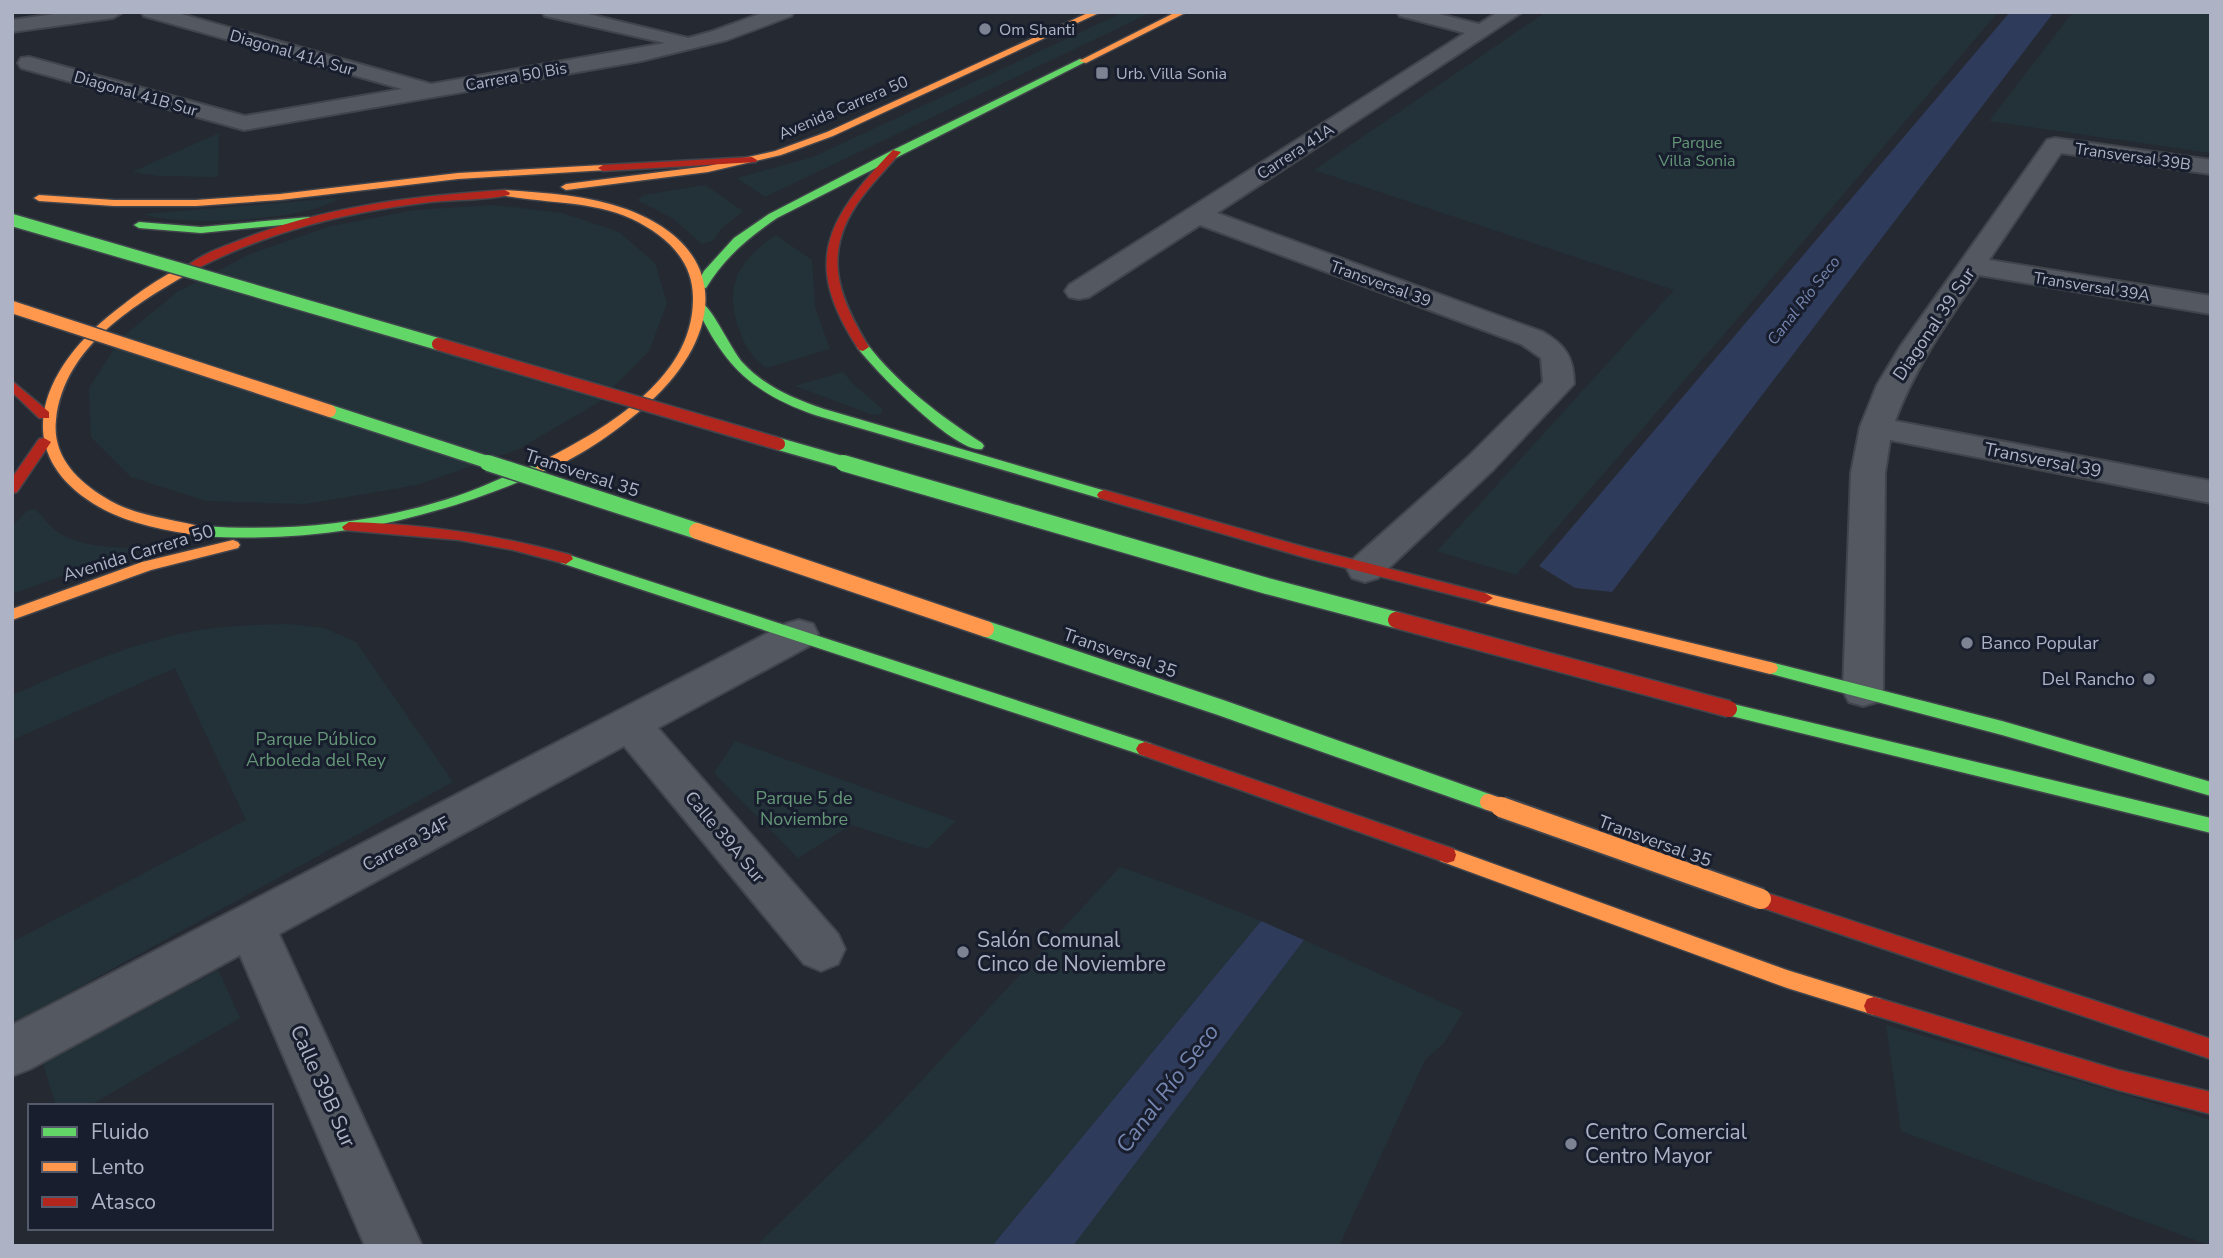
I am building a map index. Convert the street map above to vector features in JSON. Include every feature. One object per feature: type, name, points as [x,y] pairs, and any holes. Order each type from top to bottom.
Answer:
[{"type":"main road","name":"Avenida Carrera 50","points":[[505,192],[672,175],[752,160],[830,134],[1097,12]]},
{"type":"main road","points":[[702,286],[708,273],[747,234],[773,216],[896,152],[1183,12]]},
{"type":"main road","points":[[896,152],[860,189],[835,231],[831,258],[832,289],[842,319],[868,354],[927,413],[1017,471]]},
{"type":"main road","points":[[39,198],[114,203],[196,202],[280,197],[458,176],[752,160]]},
{"type":"main road","points":[[505,192],[599,204],[638,218],[669,236],[691,259],[702,286],[703,308],[690,348],[656,391],[602,434],[529,474],[443,506],[349,527],[277,535],[187,531],[115,513],[66,482],[44,442],[44,415],[59,375],[91,336],[135,300],[212,257],[248,241],[311,220],[377,204],[443,195],[505,192]]},
{"type":"main road","points":[[21,193],[115,220],[201,230],[311,220]]},
{"type":"main road","points":[[12,220],[1267,586],[1729,709],[2211,826]]},
{"type":"main road","name":"Transversal 35","points":[[12,307],[662,520],[1222,708],[1760,899],[2211,1049]]},
{"type":"main road","points":[[703,308],[716,337],[729,356],[750,378],[769,390],[816,410],[1017,471],[1365,569],[1863,691],[2012,730],[2211,789]]},
{"type":"main road","points":[[12,385],[44,415]]},
{"type":"main road","points":[[12,489],[44,442]]},
{"type":"main road","points":[[349,527],[416,527],[514,544],[799,634],[1115,739],[1476,865],[1787,979],[2118,1080],[2211,1103]]},
{"type":"main road","name":"Avenida Carrera 50","points":[[12,615],[147,566],[277,535]]},
{"type":"street","points":[[12,26],[61,16],[113,12]]},
{"type":"street","name":"Diagonal 41A Sur","points":[[151,12],[432,91]]},
{"type":"street","points":[[552,12],[693,43]]},
{"type":"street","name":"Carrera 50 Bis","points":[[244,123],[693,43],[785,12]]},
{"type":"street","points":[[1406,12],[1480,31]]},
{"type":"street","name":"Carrera 41A","points":[[1079,291],[1511,12]]},
{"type":"street","name":"Diagonal 41B Sur","points":[[29,63],[244,123]]},
{"type":"street","name":"Transversal 39B","points":[[2055,145],[2211,167]]},
{"type":"street","name":"Diagonal 39 Sur","points":[[1863,691],[1868,473],[1875,427],[1893,385],[1915,346],[2055,145]]},
{"type":"street","name":"Transversal 39","points":[[1197,215],[1532,338],[1552,350],[1559,361],[1558,384],[1481,463],[1365,569]]},
{"type":"street","name":"Transversal 39A","points":[[1973,266],[2211,305]]},
{"type":"street","name":"Transversal 39","points":[[1875,427],[2211,492]]},
{"type":"street","name":"Carrera 34F","points":[[12,1052],[799,634]]},
{"type":"street","name":"Calle 39A Sur","points":[[630,724],[821,949]]},
{"type":"street","name":"Calle 39B Sur","points":[[251,926],[394,1246]]},
{"type":"green space","points":[[1124,12],[1152,12],[765,197],[737,178],[813,157]]},
{"type":"green space","name":"Parque Villa Sonia","points":[[1546,12],[1998,12],[1516,575],[1437,551],[1674,290],[1314,170]]},
{"type":"green space","points":[[2073,12],[2211,12],[2211,153],[1989,121]]},
{"type":"green space","points":[[219,133],[218,177],[158,176],[132,172]]},
{"type":"green space","points":[[705,185],[743,211],[721,229],[713,241],[702,244],[674,219],[637,200],[644,195]]},
{"type":"green space","points":[[339,198],[323,206],[300,212],[243,220],[184,220],[142,214]]},
{"type":"green space","points":[[494,205],[563,213],[619,232],[655,263],[667,303],[649,351],[599,402],[519,449],[417,485],[306,504],[206,501],[131,477],[91,437],[89,388],[121,338],[177,292],[250,254],[331,226],[415,210]]},
{"type":"green space","points":[[776,235],[812,260],[815,307],[830,349],[766,368],[745,343],[737,323],[733,295],[739,272],[746,262]]},
{"type":"green space","points":[[843,372],[882,409],[881,414],[873,415],[795,386]]},
{"type":"green space","points":[[35,509],[51,527],[73,540],[127,548],[129,552],[12,594],[12,526],[28,510]]},
{"type":"green space","name":"Parque Público Arboleda del Rey","points":[[289,624],[324,628],[356,642],[453,782],[12,1024],[12,942],[246,820],[175,668],[12,740],[12,695],[110,655],[170,636],[214,628]]},
{"type":"green space","name":"Parque 5 de Noviembre","points":[[735,741],[956,821],[927,849],[851,825],[798,858],[714,773]]},
{"type":"green space","points":[[1120,867],[1261,921],[992,1246],[756,1246],[883,1122]]},
{"type":"green space","points":[[1304,940],[1463,1012],[1444,1043],[1425,1060],[1339,1246],[1073,1246]]},
{"type":"green space","points":[[218,970],[240,1018],[92,1104],[55,1104],[43,1063]]},
{"type":"green space","points":[[1886,1025],[2211,1120],[2211,1246],[1901,1131]]},
{"type":"water","name":"Canal Río Seco","points":[[2010,12],[2054,12],[1612,592],[1575,588],[1539,566]]},
{"type":"water","name":"Canal Río Seco","points":[[1261,921],[1304,940],[1073,1246],[992,1246]]},
{"type":"traffic: fast","points":[[702,286],[708,273],[738,240],[773,216],[896,152],[1083,61]]},
{"type":"traffic: fast","points":[[12,220],[438,344]]},
{"type":"traffic: fast","points":[[139,225],[201,230],[309,220]]},
{"type":"traffic: fast","points":[[703,308],[731,357],[746,374],[786,399],[820,412],[1104,495]]},
{"type":"traffic: fast","points":[[863,347],[887,376],[915,402],[977,446]]},
{"type":"traffic: fast","points":[[330,411],[697,531]]},
{"type":"traffic: fast","points":[[779,444],[1267,586],[1396,620]]},
{"type":"traffic: fast","points":[[201,531],[288,533],[376,522],[461,499],[542,467]]},
{"type":"traffic: fast","points":[[566,559],[1145,749]]},
{"type":"traffic: fast","points":[[986,629],[1222,708],[1488,802]]},
{"type":"traffic: fast","points":[[1770,668],[2002,728],[2211,789]]},
{"type":"traffic: fast","points":[[1729,709],[2211,826]]},
{"type":"traffic: slow","points":[[566,187],[708,169],[778,153],[830,134],[1097,12]]},
{"type":"traffic: slow","points":[[1083,61],[1183,12]]},
{"type":"traffic: slow","points":[[39,198],[114,203],[196,203],[280,197],[458,176],[603,168]]},
{"type":"traffic: slow","points":[[505,193],[578,200],[634,216],[659,230],[680,248],[695,271],[699,285],[699,315],[690,344],[673,371],[650,396],[624,418],[568,454],[542,467]]},
{"type":"traffic: slow","points":[[192,267],[126,308],[82,346],[70,361],[52,399],[48,432],[56,460],[75,484],[101,502],[132,516],[166,526],[201,531]]},
{"type":"traffic: slow","points":[[12,307],[330,411]]},
{"type":"traffic: slow","points":[[697,531],[986,629]]},
{"type":"traffic: slow","points":[[12,615],[147,566],[233,545]]},
{"type":"traffic: slow","points":[[1485,598],[1770,668]]},
{"type":"traffic: slow","points":[[1488,802],[1761,899]]},
{"type":"traffic: slow","points":[[1447,855],[1787,979],[1874,1006]]},
{"type":"traffic: jam","points":[[863,347],[845,317],[835,291],[831,266],[833,243],[855,198],[896,152]]},
{"type":"traffic: jam","points":[[603,168],[752,160]]},
{"type":"traffic: jam","points":[[192,267],[266,233],[304,221],[384,205],[505,193]]},
{"type":"traffic: jam","points":[[438,344],[779,444]]},
{"type":"traffic: jam","points":[[12,385],[44,415]]},
{"type":"traffic: jam","points":[[12,489],[44,442]]},
{"type":"traffic: jam","points":[[1104,495],[1307,553],[1485,598]]},
{"type":"traffic: jam","points":[[349,527],[404,529],[459,536],[513,545],[566,559]]},
{"type":"traffic: jam","points":[[1396,620],[1729,709]]},
{"type":"traffic: jam","points":[[1145,749],[1447,855]]},
{"type":"traffic: jam","points":[[1761,899],[2211,1049]]},
{"type":"traffic: jam","points":[[1874,1006],[2118,1080],[2211,1103]]},
{"type":"place","name":"Om Shanti","points":[[985,29]]},
{"type":"place","name":"Urb. Villa Sonia","points":[[1102,73]]},
{"type":"place","name":"Banco Popular","points":[[1967,643]]},
{"type":"place","name":"Del Rancho","points":[[2149,679]]},
{"type":"place","name":"Salón Comunal Cinco de Noviembre","points":[[963,952]]},
{"type":"place","name":"Centro Comercial Centro Mayor","points":[[1571,1144]]}]
